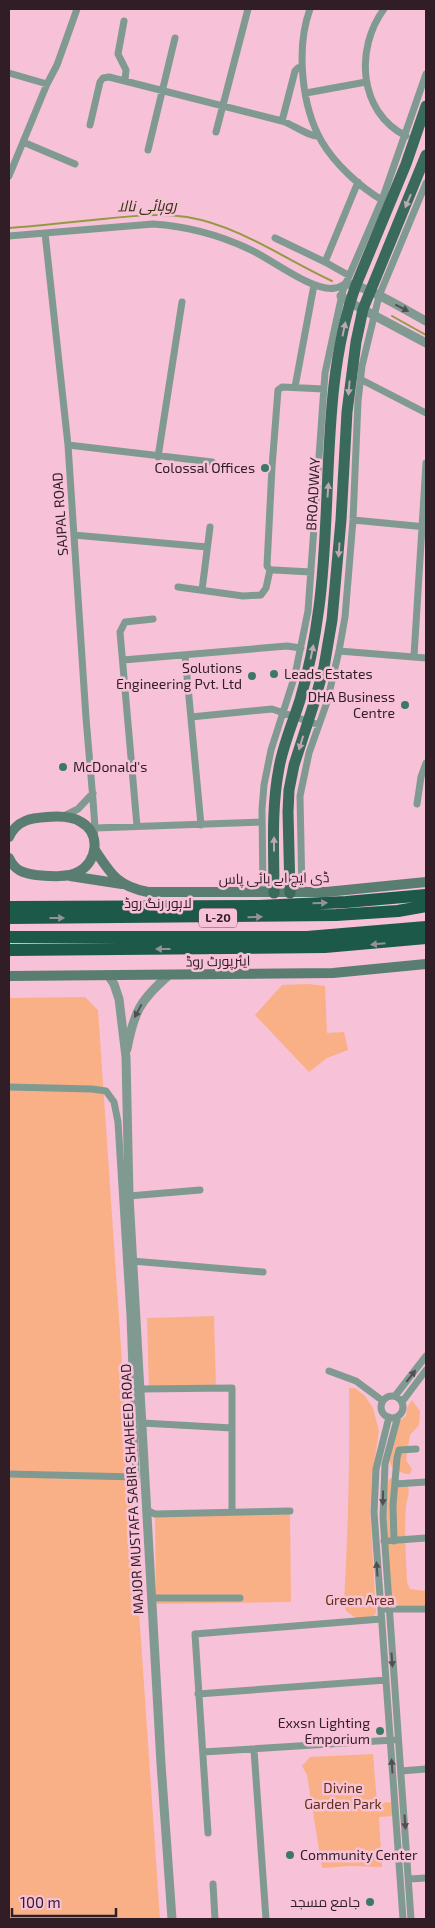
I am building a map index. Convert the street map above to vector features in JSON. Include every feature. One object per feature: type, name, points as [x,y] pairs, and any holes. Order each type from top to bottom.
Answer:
[{"type":"highway","points":[[9,907],[260,906],[346,902],[426,894]]},
{"type":"highway","name":"لاہور رنگ روڈ","points":[[9,918],[336,915],[398,911],[426,906]]},
{"type":"highway","name":"L-20","points":[[9,937],[297,937],[426,927]]},
{"type":"highway","points":[[9,950],[325,948],[426,938]]},
{"type":"main road","name":"BROADWAY","points":[[269,893],[275,796],[282,754],[289,714],[312,653],[319,605],[334,388],[345,299],[350,281],[406,164],[426,106]]},
{"type":"main road","points":[[296,893],[289,796],[294,765],[313,723],[334,611],[350,378],[368,312],[426,156]]},
{"type":"main road","points":[[9,837],[17,825],[28,819],[62,817],[80,821],[94,833],[95,850],[85,868],[68,875]]},
{"type":"main road","points":[[95,850],[110,874],[123,884]]},
{"type":"main road","points":[[9,858],[13,869]]},
{"type":"main road","name":"ڈی ایچ اے بائی پاس","points":[[13,869],[39,875],[68,875],[123,884],[148,892],[326,892],[426,882]]},
{"type":"main road","name":"ایئرپورٹ روڈ","points":[[9,976],[333,973],[426,964]]},
{"type":"street","points":[[9,176],[47,84],[57,65],[77,9]]},
{"type":"street","points":[[216,132],[248,9]]},
{"type":"street","points":[[301,9],[310,10],[302,40],[302,67],[306,93],[319,136],[334,158],[358,182],[382,200]]},
{"type":"street","points":[[384,9],[374,24],[368,42],[365,63],[366,82],[370,97],[382,118],[406,136]]},
{"type":"street","points":[[124,21],[118,54],[126,70],[125,80]]},
{"type":"street","points":[[148,150],[175,38]]},
{"type":"street","points":[[282,121],[295,71],[302,67]]},
{"type":"street","points":[[9,73],[47,84]]},
{"type":"street","points":[[9,236],[153,224],[174,225],[212,235],[249,249],[314,285],[335,288],[350,281],[406,136],[426,74]]},
{"type":"street","points":[[90,125],[100,82],[103,78],[109,77],[282,121],[292,124],[312,136],[319,136]]},
{"type":"street","points":[[306,93],[366,82]]},
{"type":"street","points":[[23,142],[75,164]]},
{"type":"street","points":[[325,262],[358,182]]},
{"type":"street","points":[[375,294],[426,183]]},
{"type":"street","name":"SAJPAL ROAD","points":[[45,233],[68,445],[93,793],[94,833]]},
{"type":"street","points":[[275,238],[325,262],[350,281],[426,321]]},
{"type":"street","points":[[296,387],[314,285]]},
{"type":"street","points":[[335,288],[345,299],[426,343]]},
{"type":"street","points":[[269,893],[262,822],[266,771],[271,750],[289,714],[308,611],[324,388],[330,348],[345,299]]},
{"type":"street","points":[[158,457],[182,302]]},
{"type":"street","points":[[191,717],[272,709],[313,723],[327,702],[345,616],[353,520],[360,379],[368,312]]},
{"type":"street","points":[[360,379],[426,413]]},
{"type":"street","points":[[178,587],[242,596],[261,595],[266,588],[270,570],[266,560],[278,390],[282,387],[324,388]]},
{"type":"street","points":[[68,445],[212,462]]},
{"type":"street","points":[[414,656],[417,592],[424,527],[426,463]]},
{"type":"street","points":[[353,520],[424,527]]},
{"type":"street","points":[[202,590],[210,527]]},
{"type":"street","points":[[74,535],[207,547]]},
{"type":"street","points":[[270,570],[311,572]]},
{"type":"street","points":[[417,592],[426,594]]},
{"type":"street","points":[[137,826],[120,632],[125,622],[153,619]]},
{"type":"street","points":[[123,660],[287,646],[301,648]]},
{"type":"street","points":[[339,651],[426,658]]},
{"type":"street","points":[[185,655],[201,825]]},
{"type":"street","points":[[417,804],[426,765]]},
{"type":"street","points":[[62,817],[78,809],[93,793]]},
{"type":"street","points":[[94,833],[137,826],[262,822]]},
{"type":"street","points":[[108,975],[114,984],[119,998],[126,1057]]},
{"type":"street","points":[[126,1057],[132,1025],[137,1011],[151,990],[170,975]]},
{"type":"street","name":"MAJOR MUSTAFA SABIR SHAHEED ROAD","points":[[126,1057],[132,1261],[161,1764],[172,1919]]},
{"type":"street","points":[[9,1087],[92,1088],[106,1091],[114,1102],[118,1122],[130,1316],[136,1477],[9,1474]]},
{"type":"street","points":[[129,1196],[200,1190]]},
{"type":"street","points":[[132,1261],[263,1272]]},
{"type":"street","points":[[383,1400],[395,1396],[426,1356]]},
{"type":"street","points":[[402,1402],[426,1370]]},
{"type":"street","points":[[329,1372],[356,1381],[383,1400]]},
{"type":"street","points":[[140,1389],[232,1388],[232,1511]]},
{"type":"street","points":[[395,1396],[402,1402],[403,1410],[398,1416],[380,1469],[411,1919]]},
{"type":"street","points":[[383,1400],[382,1410],[389,1417]]},
{"type":"street","points":[[389,1417],[398,1416]]},
{"type":"street","points":[[389,1417],[374,1512],[403,1919]]},
{"type":"street","points":[[142,1423],[232,1428]]},
{"type":"street","points":[[394,1541],[393,1506],[399,1450],[416,1449]]},
{"type":"street","points":[[380,1469],[396,1472]]},
{"type":"street","points":[[395,1484],[426,1482]]},
{"type":"street","points":[[146,1510],[154,1514],[290,1511]]},
{"type":"street","points":[[384,1541],[426,1538]]},
{"type":"street","points":[[152,1598],[240,1598]]},
{"type":"street","points":[[380,1610],[426,1609]]},
{"type":"street","points":[[208,1833],[195,1634],[381,1619]]},
{"type":"street","points":[[198,1694],[386,1680]]},
{"type":"street","points":[[203,1752],[398,1740]]},
{"type":"street","points":[[254,1750],[266,1919]]},
{"type":"street","points":[[401,1771],[426,1769]]},
{"type":"street","points":[[409,1879],[426,1878]]},
{"type":"street","points":[[213,1884],[215,1919]]},
{"type":"green space","points":[[308,984],[325,986],[327,1033],[344,1032],[348,1050],[327,1058],[309,1072],[255,1015],[282,985]]},
{"type":"green space","points":[[85,997],[98,1010],[160,1919],[9,1919],[9,998]]},
{"type":"green space","points":[[214,1316],[216,1388],[149,1390],[147,1318]]},
{"type":"green space","name":"Green Area","points":[[349,1388],[355,1388],[365,1396],[373,1408],[379,1431],[372,1478],[370,1510],[376,1612],[373,1618],[359,1620],[346,1611],[344,1602],[347,1549]]},
{"type":"green space","points":[[412,1400],[420,1411],[419,1425],[410,1435],[406,1460],[412,1469],[410,1474],[406,1474],[393,1469],[390,1458],[400,1421],[406,1416],[407,1407]]},
{"type":"green space","points":[[390,1478],[407,1483],[408,1486],[405,1526],[407,1582],[410,1589],[426,1591],[426,1605],[399,1605],[391,1597],[387,1515]]},
{"type":"green space","points":[[290,1511],[291,1602],[156,1604],[155,1514]]},
{"type":"green space","name":"Divine Garden Park","points":[[373,1754],[377,1803],[393,1802],[394,1816],[379,1817],[382,1867],[350,1866],[322,1868],[307,1775],[302,1766],[310,1757]]},
{"type":"waterway","name":"روہائی نالا","points":[[9,228],[134,216],[166,215],[187,217],[206,221],[244,235],[332,281]]},
{"type":"waterway","name":"روہائی نالا","points":[[392,316],[426,335]]},
{"type":"place","name":"Colossal Offices","points":[[265,468]]},
{"type":"place","name":"Leads Estates","points":[[274,674]]},
{"type":"place","name":"Solutions Engineering Pvt. Ltd","points":[[252,676]]},
{"type":"place","name":"DHA Business Centre","points":[[405,705]]},
{"type":"place","name":"McDonald's","points":[[63,767]]},
{"type":"place","name":"Exxsn Lighting Emporium","points":[[380,1731]]},
{"type":"place","name":"Community Center","points":[[290,1855]]},
{"type":"place","name":"جامع مسجد","points":[[370,1902]]}]
